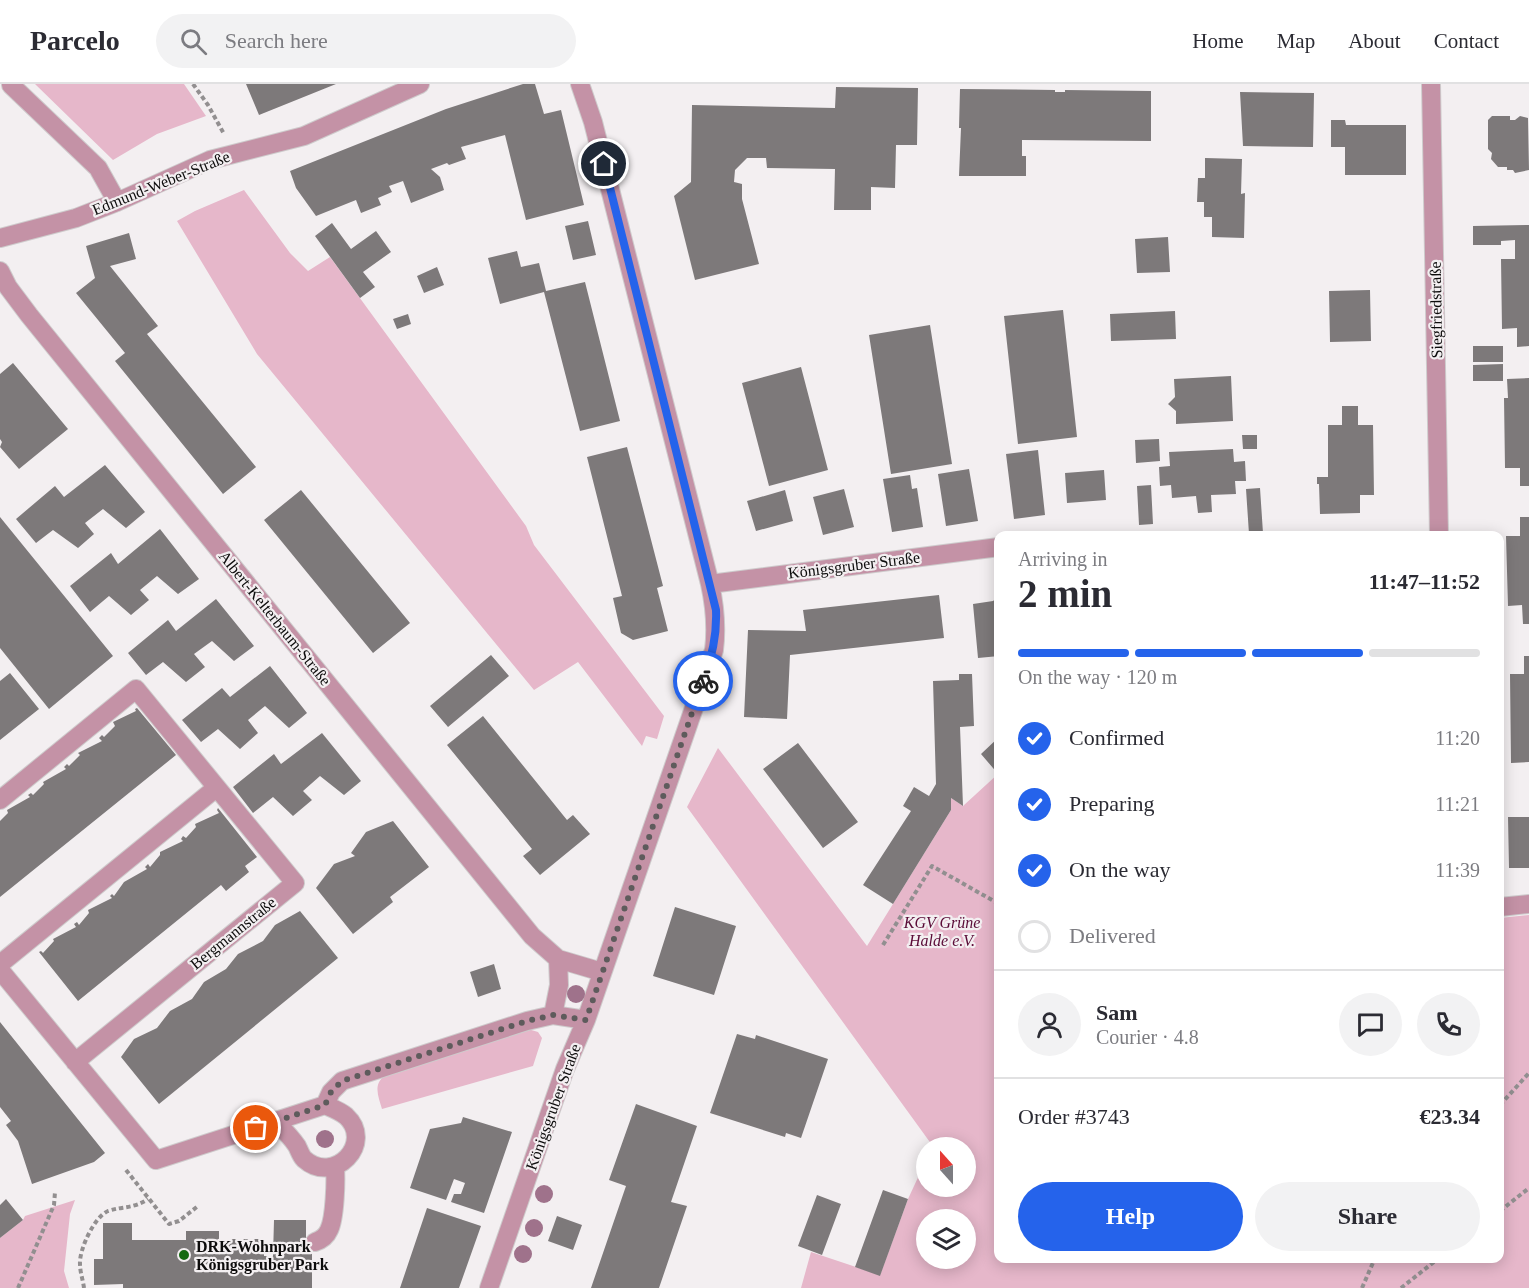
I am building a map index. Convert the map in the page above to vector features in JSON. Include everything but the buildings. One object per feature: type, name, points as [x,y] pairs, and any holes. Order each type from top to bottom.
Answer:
[{"type":"street","name":"Edmund-Weber-Straße","points":[[0,238],[76,218],[117,202],[185,170],[234,153],[304,136],[420,84]]},
{"type":"street","name":"Königsgruber Straße","points":[[489,1288],[561,1080],[586,1020],[714,650],[716,628],[716,610],[710,584],[593,122],[580,84]]},
{"type":"street","name":"Siegfriedstraße","points":[[1431,84],[1439,531]]},
{"type":"street","points":[[11,85],[98,168],[108,182],[117,202]]},
{"type":"street","name":"Albert-Kelterbaum-Straße","points":[[0,271],[8,287],[29,315],[532,936],[558,959],[602,972]]},
{"type":"street","name":"Königsgruber Straße","points":[[710,584],[994,548]]},
{"type":"street","name":"Bergmannstraße","points":[[0,800],[136,689],[295,883],[75,1062]]},
{"type":"street","points":[[0,964],[216,788]]},
{"type":"street","points":[[1504,907],[1529,904]]},
{"type":"street","points":[[553,1015],[559,985],[558,959]]},
{"type":"street","points":[[0,970],[156,1160],[325,1105],[331,1092],[342,1081],[527,1021],[553,1015],[586,1020]]},
{"type":"street","points":[[276,1122],[288,1134],[304,1159],[318,1166],[334,1167],[348,1158],[355,1145],[355,1131],[348,1118],[325,1105]]},
{"type":"street","points":[[315,1242],[322,1239],[331,1227],[336,1181],[334,1167]]},
{"type":"path","points":[[193,84],[208,105],[234,153]]},
{"type":"path","points":[[883,945],[932,866],[994,901]]},
{"type":"path","points":[[1504,1101],[1529,1073]]},
{"type":"path","points":[[126,1170],[169,1224],[179,1221],[198,1206]]},
{"type":"path","points":[[1504,1208],[1529,1188]]},
{"type":"path","points":[[18,1288],[54,1205],[55,1192]]},
{"type":"path","points":[[84,1288],[80,1265],[81,1254],[96,1218],[107,1211],[138,1206],[148,1199]]},
{"type":"path","points":[[1362,1288],[1373,1263]]},
{"type":"path","points":[[1401,1288],[1433,1263]]},
{"type":"green space","points":[[35,84],[184,84],[206,116],[157,134],[113,160]]},
{"type":"green space","points":[[244,190],[290,253],[308,271],[330,257],[526,526],[534,545],[664,716],[657,739],[646,736],[642,746],[578,662],[534,690],[257,354],[177,221]]},
{"type":"green space","name":"KGV Grüne Halde e.V.","points":[[718,748],[867,946],[951,810],[951,798],[963,806],[994,778],[994,1263],[1504,1263],[1504,918],[1529,915],[1529,1288],[801,1288],[811,1252],[880,1275],[916,1182],[916,1197],[976,1197],[976,1137],[926,1137],[687,807]]},
{"type":"green space","points":[[528,1029],[538,1032],[542,1038],[533,1066],[382,1109],[377,1088],[383,1077]]},
{"type":"green space","points":[[75,1200],[70,1214],[64,1271],[69,1288],[0,1288],[0,1238],[25,1216]]},
{"type":"way so far","points":[[256,1128],[325,1105],[331,1092],[342,1081],[451,1045],[553,1015],[586,1020],[703,681]]},
{"type":"place","name":"DRK-Wohnpark Königsgruber Park","points":[[184,1255]]},
{"type":"route","points":[[604,164],[716,610],[714,650],[703,681]]}]
